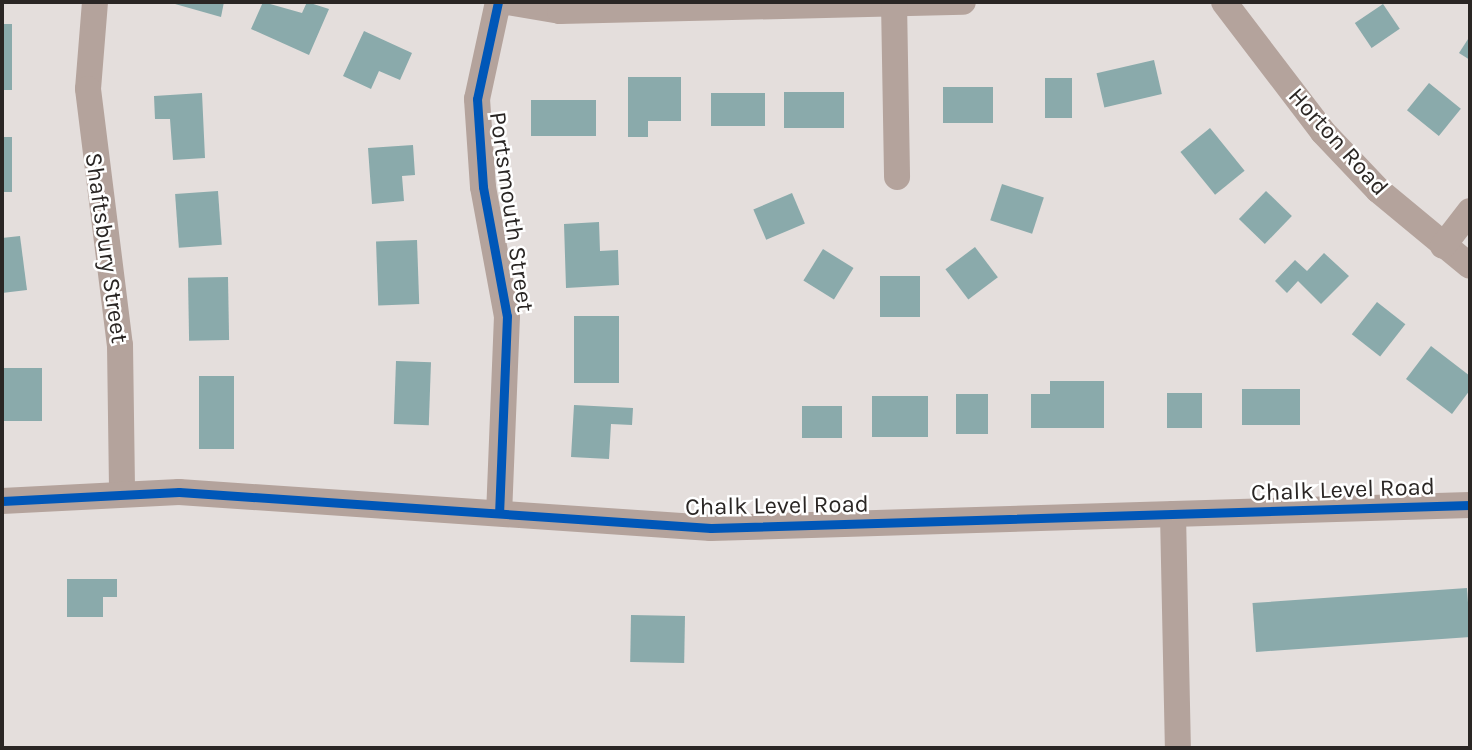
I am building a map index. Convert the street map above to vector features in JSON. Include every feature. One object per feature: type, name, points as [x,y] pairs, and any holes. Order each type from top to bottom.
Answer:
[{"type":"street","name":"Shaftsbury Street","points":[[96,2],[88,89],[120,345],[122,494]]},
{"type":"street","name":"Portsmouth Street","points":[[498,2],[477,99],[483,187],[507,316],[499,513]]},
{"type":"street","points":[[508,2],[560,11],[963,2]]},
{"type":"street","points":[[894,2],[897,177]]},
{"type":"street","name":"Horton Road","points":[[1224,2],[1324,132],[1443,246],[1470,266]]},
{"type":"street","points":[[1443,246],[1470,211]]},
{"type":"street","name":"Chalk Level Road","points":[[2,501],[122,494],[499,513],[711,528],[1470,505]]},
{"type":"street","points":[[1173,514],[1178,748]]},
{"type":"building","points":[[168,2],[224,2],[221,17]]},
{"type":"building","points":[[263,2],[302,13],[307,2],[329,9],[309,55],[251,29]]},
{"type":"building","points":[[1383,4],[1400,29],[1372,48],[1355,23]]},
{"type":"building","points":[[2,24],[12,24],[12,90],[2,90]]},
{"type":"building","points":[[364,31],[412,53],[400,80],[379,71],[371,89],[343,76]]},
{"type":"building","points":[[1470,36],[1470,60],[1459,53]]},
{"type":"building","points":[[1154,60],[1162,94],[1104,107],[1097,73]]},
{"type":"building","points":[[628,77],[681,77],[681,121],[648,121],[648,137],[628,137]]},
{"type":"building","points":[[1045,78],[1072,78],[1072,118],[1045,118]]},
{"type":"building","points":[[1429,83],[1461,109],[1439,136],[1407,110]]},
{"type":"building","points":[[943,87],[993,87],[993,123],[943,123]]},
{"type":"building","points":[[784,92],[844,92],[844,128],[784,128]]},
{"type":"building","points":[[202,93],[205,158],[173,160],[170,119],[155,119],[154,96]]},
{"type":"building","points":[[711,93],[765,93],[765,126],[711,126]]},
{"type":"building","points":[[531,100],[596,100],[596,136],[531,136]]},
{"type":"building","points":[[1210,128],[1245,171],[1215,195],[1180,152]]},
{"type":"building","points":[[2,137],[12,137],[12,192],[2,192]]},
{"type":"building","points":[[413,145],[415,175],[402,176],[404,201],[372,204],[368,148]]},
{"type":"building","points":[[1002,184],[1044,198],[1032,234],[990,220]]},
{"type":"building","points":[[218,191],[222,245],[179,248],[175,194]]},
{"type":"building","points":[[1266,191],[1292,216],[1265,244],[1239,219]]},
{"type":"building","points":[[792,193],[805,223],[766,240],[753,209]]},
{"type":"building","points":[[599,222],[600,251],[618,250],[619,285],[566,288],[564,224]]},
{"type":"building","points":[[20,236],[27,290],[2,293],[2,238]]},
{"type":"building","points":[[417,240],[419,304],[378,305],[376,241]]},
{"type":"building","points":[[975,247],[998,277],[968,300],[945,269]]},
{"type":"building","points":[[823,249],[854,268],[834,299],[803,280]]},
{"type":"building","points":[[1324,253],[1349,276],[1321,304],[1298,281],[1287,293],[1275,281],[1295,260],[1307,271]]},
{"type":"building","points":[[880,276],[920,276],[920,317],[880,317]]},
{"type":"building","points":[[228,277],[229,340],[189,341],[188,278]]},
{"type":"building","points":[[1377,302],[1405,324],[1380,356],[1352,334]]},
{"type":"building","points":[[574,316],[619,316],[619,383],[574,383]]},
{"type":"building","points":[[1431,346],[1470,376],[1470,390],[1452,414],[1406,379]]},
{"type":"building","points":[[396,361],[431,362],[429,425],[394,424]]},
{"type":"building","points":[[2,368],[42,368],[42,421],[2,421]]},
{"type":"building","points":[[199,376],[234,376],[234,449],[199,449]]},
{"type":"building","points":[[1050,381],[1104,381],[1104,428],[1031,428],[1031,394],[1050,394]]},
{"type":"building","points":[[1242,389],[1300,389],[1300,425],[1242,425]]},
{"type":"building","points":[[1167,393],[1202,393],[1202,428],[1167,428]]},
{"type":"building","points":[[956,394],[988,394],[988,434],[956,434]]},
{"type":"building","points":[[872,396],[928,396],[928,437],[872,437]]},
{"type":"building","points":[[574,405],[633,408],[632,425],[611,424],[609,459],[571,457]]},
{"type":"building","points":[[802,406],[842,406],[842,438],[802,438]]},
{"type":"building","points":[[67,579],[117,579],[117,597],[103,597],[103,617],[67,617]]},
{"type":"building","points":[[1467,588],[1470,637],[1256,652],[1253,603]]},
{"type":"building","points":[[631,615],[685,616],[684,663],[630,662]]},
{"type":"cycle path","points":[[498,2],[477,99],[483,187],[507,316],[499,513]]},
{"type":"cycle path","points":[[2,501],[179,492],[711,528],[1470,505]]}]
